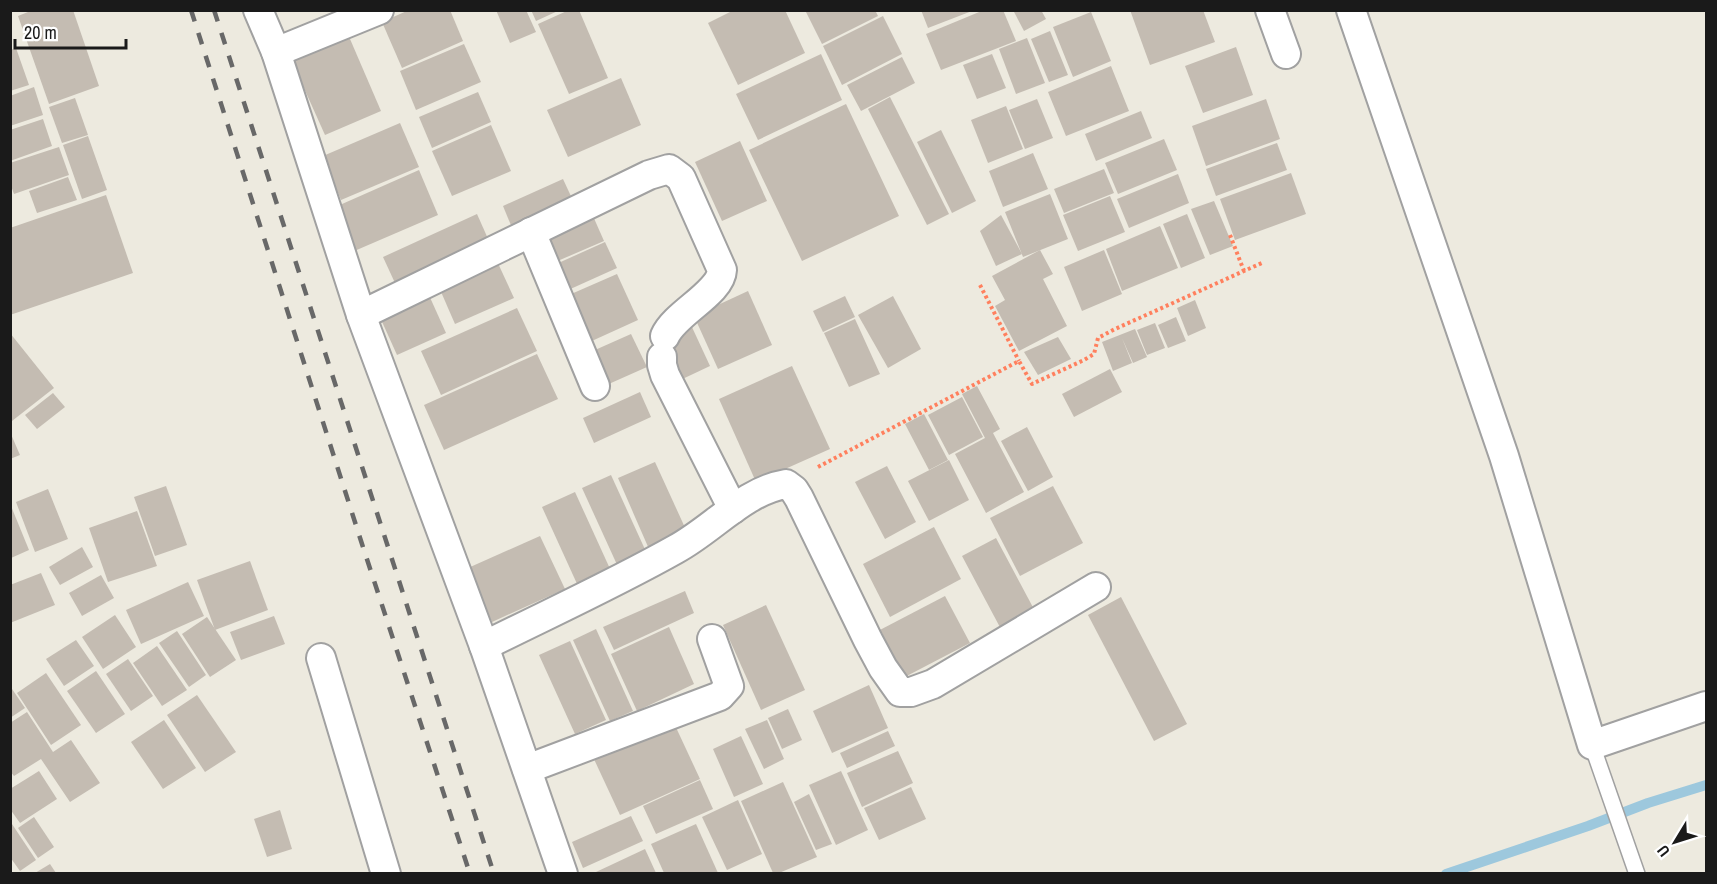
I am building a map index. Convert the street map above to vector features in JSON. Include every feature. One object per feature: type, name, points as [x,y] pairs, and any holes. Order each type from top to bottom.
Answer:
[{"type":"street","points":[[258,10],[276,51],[361,315],[484,646],[563,873]]},
{"type":"street","points":[[276,51],[379,10]]},
{"type":"street","points":[[1270,10],[1286,54]]},
{"type":"street","points":[[1351,10],[1504,456],[1592,744],[1707,706]]},
{"type":"street","points":[[361,315],[649,175],[669,169],[681,178],[719,261],[722,277],[671,326],[664,347],[662,365],[733,510]]},
{"type":"street","points":[[531,232],[595,386]]},
{"type":"street","points":[[484,646],[678,548],[768,488],[786,484],[799,498],[868,640],[883,668],[900,692],[911,692],[933,684],[1096,587]]},
{"type":"street","points":[[527,769],[720,696],[729,686],[712,639]]},
{"type":"street","points":[[321,658],[386,873]]},
{"type":"lane","points":[[1592,744],[1637,873]]},
{"type":"path","points":[[1230,235],[1244,271]]},
{"type":"path","points":[[980,285],[1032,384],[1094,354],[1098,338],[1114,328],[1264,262]]},
{"type":"path","points":[[786,484],[1019,361]]},
{"type":"building","points":[[33,10],[73,10],[99,86],[49,104],[18,16]]},
{"type":"building","points":[[409,10],[450,10],[463,41],[402,68],[382,22]]},
{"type":"building","points":[[496,10],[526,10],[536,32],[510,43]]},
{"type":"building","points":[[531,10],[560,10],[536,21]]},
{"type":"building","points":[[569,10],[579,10],[608,78],[569,94],[538,24]]},
{"type":"building","points":[[734,10],[785,10],[805,53],[738,85],[708,23]]},
{"type":"building","points":[[805,10],[875,10],[878,16],[822,44]]},
{"type":"building","points":[[921,10],[972,10],[972,11],[928,28]]},
{"type":"building","points":[[984,10],[1003,10],[1016,41],[941,70],[926,34]]},
{"type":"building","points":[[1013,10],[1041,10],[1046,19],[1024,31]]},
{"type":"building","points":[[1130,10],[1203,10],[1215,42],[1150,65]]},
{"type":"building","points":[[1091,12],[1111,61],[1073,77],[1053,27]]},
{"type":"building","points":[[883,16],[902,54],[842,85],[823,46]]},
{"type":"building","points":[[1050,31],[1068,75],[1049,82],[1031,39]]},
{"type":"building","points":[[347,32],[381,111],[325,135],[290,57]]},
{"type":"building","points":[[1027,38],[1045,83],[1016,94],[999,49]]},
{"type":"building","points":[[464,44],[481,82],[416,110],[400,71]]},
{"type":"building","points":[[1236,47],[1253,95],[1203,113],[1185,66]]},
{"type":"building","points":[[16,48],[29,85],[10,91],[10,50]]},
{"type":"building","points":[[821,54],[842,100],[758,140],[736,94]]},
{"type":"building","points":[[992,54],[1006,88],[977,99],[963,65]]},
{"type":"building","points":[[902,57],[915,83],[861,111],[847,85]]},
{"type":"building","points":[[1111,66],[1129,111],[1066,136],[1048,92]]},
{"type":"building","points":[[621,78],[641,125],[568,157],[547,110]]},
{"type":"building","points":[[34,87],[43,115],[10,126],[10,96]]},
{"type":"building","points":[[478,92],[491,122],[432,148],[419,117]]},
{"type":"building","points":[[890,97],[949,214],[927,225],[868,109]]},
{"type":"building","points":[[75,98],[88,135],[62,143],[49,107]]},
{"type":"building","points":[[1037,99],[1053,138],[1025,149],[1009,110]]},
{"type":"building","points":[[1266,99],[1280,139],[1206,166],[1192,126]]},
{"type":"building","points":[[846,104],[899,216],[802,261],[749,150]]},
{"type":"building","points":[[1006,106],[1023,149],[988,163],[971,120]]},
{"type":"building","points":[[1141,111],[1152,138],[1096,161],[1085,134]]},
{"type":"building","points":[[43,119],[52,146],[10,161],[10,130]]},
{"type":"building","points":[[400,123],[419,167],[341,200],[323,156]]},
{"type":"building","points":[[491,125],[511,171],[452,196],[432,151]]},
{"type":"building","points":[[941,130],[976,201],[952,213],[917,142]]},
{"type":"building","points":[[88,136],[107,190],[82,199],[63,145]]},
{"type":"building","points":[[1164,139],[1177,170],[1118,194],[1105,163]]},
{"type":"building","points":[[740,141],[767,201],[722,221],[695,162]]},
{"type":"building","points":[[1277,143],[1287,170],[1216,196],[1206,169]]},
{"type":"building","points":[[59,147],[69,175],[14,194],[10,183],[10,163]]},
{"type":"building","points":[[1033,153],[1048,189],[1003,207],[989,171]]},
{"type":"building","points":[[1104,169],[1114,193],[1064,213],[1054,189]]},
{"type":"building","points":[[419,170],[438,215],[352,252],[333,208]]},
{"type":"building","points":[[1291,173],[1306,214],[1235,240],[1220,199]]},
{"type":"building","points":[[1178,174],[1189,203],[1129,228],[1117,199]]},
{"type":"building","points":[[68,177],[77,200],[37,213],[29,191]]},
{"type":"building","points":[[563,179],[576,207],[515,235],[503,206]]},
{"type":"building","points":[[1050,194],[1068,239],[1023,257],[1005,212]]},
{"type":"building","points":[[106,195],[133,273],[10,315],[10,228]]},
{"type":"building","points":[[1110,196],[1125,232],[1078,251],[1063,215]]},
{"type":"building","points":[[1214,201],[1233,246],[1210,255],[1191,209]]},
{"type":"building","points":[[589,207],[604,241],[553,263],[538,231]]},
{"type":"building","points":[[477,214],[489,241],[395,283],[383,257]]},
{"type":"building","points":[[1187,214],[1205,258],[1181,268],[1163,224]]},
{"type":"building","points":[[1001,215],[1022,254],[996,266],[980,231]]},
{"type":"building","points":[[1160,226],[1178,268],[1122,291],[1106,249]]},
{"type":"building","points":[[605,242],[617,268],[566,291],[554,265]]},
{"type":"building","points":[[1040,250],[1053,274],[1043,279],[1067,326],[1019,351],[995,306],[1005,300],[992,276]]},
{"type":"building","points":[[1104,250],[1122,294],[1082,311],[1064,267]]},
{"type":"building","points":[[496,259],[514,298],[455,324],[438,285]]},
{"type":"building","points":[[617,274],[638,320],[583,345],[562,298]]},
{"type":"building","points":[[748,291],[772,345],[718,369],[694,316]]},
{"type":"building","points":[[428,293],[446,333],[397,355],[379,315]]},
{"type":"building","points":[[845,296],[855,317],[823,332],[813,311]]},
{"type":"building","points":[[893,296],[921,349],[888,368],[858,315]]},
{"type":"building","points":[[1195,300],[1206,328],[1188,336],[1177,308]]},
{"type":"building","points":[[517,308],[537,351],[441,395],[421,351]]},
{"type":"building","points":[[1176,317],[1186,341],[1168,348],[1158,325]]},
{"type":"building","points":[[855,319],[880,374],[849,387],[824,333]]},
{"type":"building","points":[[1155,323],[1165,348],[1147,355],[1137,330]]},
{"type":"building","points":[[691,325],[710,366],[674,383],[655,341]]},
{"type":"building","points":[[1135,329],[1147,357],[1133,363],[1122,338],[1132,363],[1113,371],[1102,342]]},
{"type":"building","points":[[10,333],[54,388],[12,421],[10,419]]},
{"type":"building","points":[[631,334],[647,367],[602,387],[586,354]]},
{"type":"building","points":[[1058,337],[1071,359],[1038,375],[1024,352]]},
{"type":"building","points":[[537,354],[558,399],[444,450],[424,405]]},
{"type":"building","points":[[792,366],[830,449],[756,482],[719,399]]},
{"type":"building","points":[[1110,369],[1122,392],[1074,417],[1062,394]]},
{"type":"building","points":[[977,386],[1000,429],[993,433],[1024,492],[986,513],[955,454],[985,438],[962,394]]},
{"type":"building","points":[[640,392],[651,417],[594,443],[583,418]]},
{"type":"building","points":[[53,393],[65,407],[37,429],[25,415]]},
{"type":"building","points":[[962,397],[983,437],[949,455],[928,415]]},
{"type":"building","points":[[924,414],[948,460],[929,470],[905,424]]},
{"type":"building","points":[[1027,427],[1053,477],[1028,491],[1001,441]]},
{"type":"building","points":[[10,432],[20,455],[10,459]]},
{"type":"building","points":[[949,460],[969,500],[929,521],[908,481]]},
{"type":"building","points":[[655,462],[687,532],[649,549],[618,478]]},
{"type":"building","points":[[887,466],[916,522],[885,539],[855,482]]},
{"type":"building","points":[[611,475],[648,556],[619,569],[582,488]]},
{"type":"building","points":[[166,486],[187,545],[155,556],[134,497]]},
{"type":"building","points":[[1053,486],[1083,543],[1020,576],[990,518]]},
{"type":"building","points":[[48,489],[68,539],[35,552],[16,502]]},
{"type":"building","points":[[575,492],[611,571],[578,586],[542,507]]},
{"type":"building","points":[[11,506],[29,550],[11,558]]},
{"type":"building","points":[[137,511],[157,566],[108,582],[89,528]]},
{"type":"building","points":[[934,527],[961,579],[890,617],[863,564]]},
{"type":"building","points":[[540,536],[565,589],[492,622],[468,568]]},
{"type":"building","points":[[996,538],[1036,613],[1002,631],[962,556]]},
{"type":"building","points":[[82,547],[93,567],[60,585],[49,567]]},
{"type":"building","points":[[250,561],[268,610],[215,630],[197,580]]},
{"type":"building","points":[[41,573],[55,605],[10,623],[10,585]]},
{"type":"building","points":[[101,575],[114,598],[82,616],[69,593]]},
{"type":"building","points":[[188,582],[204,616],[141,644],[126,610]]},
{"type":"building","points":[[685,591],[694,613],[614,650],[603,627]]},
{"type":"building","points":[[945,596],[970,643],[901,679],[876,632]]},
{"type":"building","points":[[1121,597],[1187,724],[1154,741],[1088,615]]},
{"type":"building","points":[[766,605],[805,690],[761,710],[723,625]]},
{"type":"building","points":[[115,615],[136,647],[103,669],[82,637]]},
{"type":"building","points":[[274,616],[285,644],[241,660],[230,632]]},
{"type":"building","points":[[207,617],[236,660],[210,677],[182,634]]},
{"type":"building","points":[[669,627],[694,684],[637,711],[611,654]]},
{"type":"building","points":[[596,629],[633,711],[610,721],[573,640]]},
{"type":"building","points":[[177,631],[206,675],[189,687],[159,643]]},
{"type":"building","points":[[76,640],[94,666],[64,686],[46,659]]},
{"type":"building","points":[[570,641],[606,720],[575,734],[539,655]]},
{"type":"building","points":[[157,646],[187,690],[162,706],[133,663]]},
{"type":"building","points":[[128,659],[153,696],[131,711],[106,674]]},
{"type":"building","points":[[96,671],[125,714],[96,733],[67,691]]},
{"type":"building","points":[[46,673],[81,725],[51,745],[17,693]]},
{"type":"building","points":[[869,685],[888,728],[832,753],[813,711]]},
{"type":"building","points":[[10,686],[25,708],[10,718]]},
{"type":"building","points":[[197,695],[236,752],[205,772],[167,715]]},
{"type":"building","points":[[788,709],[802,740],[782,749],[768,718]]},
{"type":"building","points":[[27,712],[53,752],[71,740],[100,783],[70,802],[41,759],[14,776],[10,771],[10,723]]},
{"type":"building","points":[[164,720],[196,768],[163,789],[131,742]]},
{"type":"building","points":[[767,720],[784,759],[764,769],[745,729]]},
{"type":"building","points":[[673,721],[700,779],[620,815],[593,757]]},
{"type":"building","points":[[888,731],[895,746],[847,768],[840,753]]},
{"type":"building","points":[[741,736],[763,784],[734,797],[713,749]]},
{"type":"building","points":[[898,751],[913,783],[862,807],[847,773]]},
{"type":"building","points":[[39,771],[57,799],[20,823],[10,809],[10,789]]},
{"type":"building","points":[[841,771],[868,830],[836,845],[809,785]]},
{"type":"building","points":[[700,780],[713,809],[656,834],[643,806]]},
{"type":"building","points":[[783,782],[817,857],[779,873],[773,873],[741,801]]},
{"type":"building","points":[[911,787],[926,819],[879,840],[864,808]]},
{"type":"building","points":[[809,794],[832,844],[816,850],[794,802]]},
{"type":"building","points":[[738,800],[762,854],[727,870],[702,817]]},
{"type":"building","points":[[280,810],[292,849],[267,857],[254,819]]},
{"type":"building","points":[[631,816],[643,841],[583,868],[572,842]]},
{"type":"building","points":[[34,817],[54,847],[38,858],[18,828]]},
{"type":"building","points":[[10,821],[36,860],[20,871],[10,857]]},
{"type":"building","points":[[696,824],[718,873],[664,873],[651,844]]},
{"type":"building","points":[[645,849],[656,873],[596,872]]},
{"type":"building","points":[[50,864],[56,873],[35,873]]},
{"type":"waterway","points":[[1446,874],[1706,785]]},
{"type":"railway","points":[[191,10],[470,874]]},
{"type":"railway","points":[[214,10],[494,874]]}]
